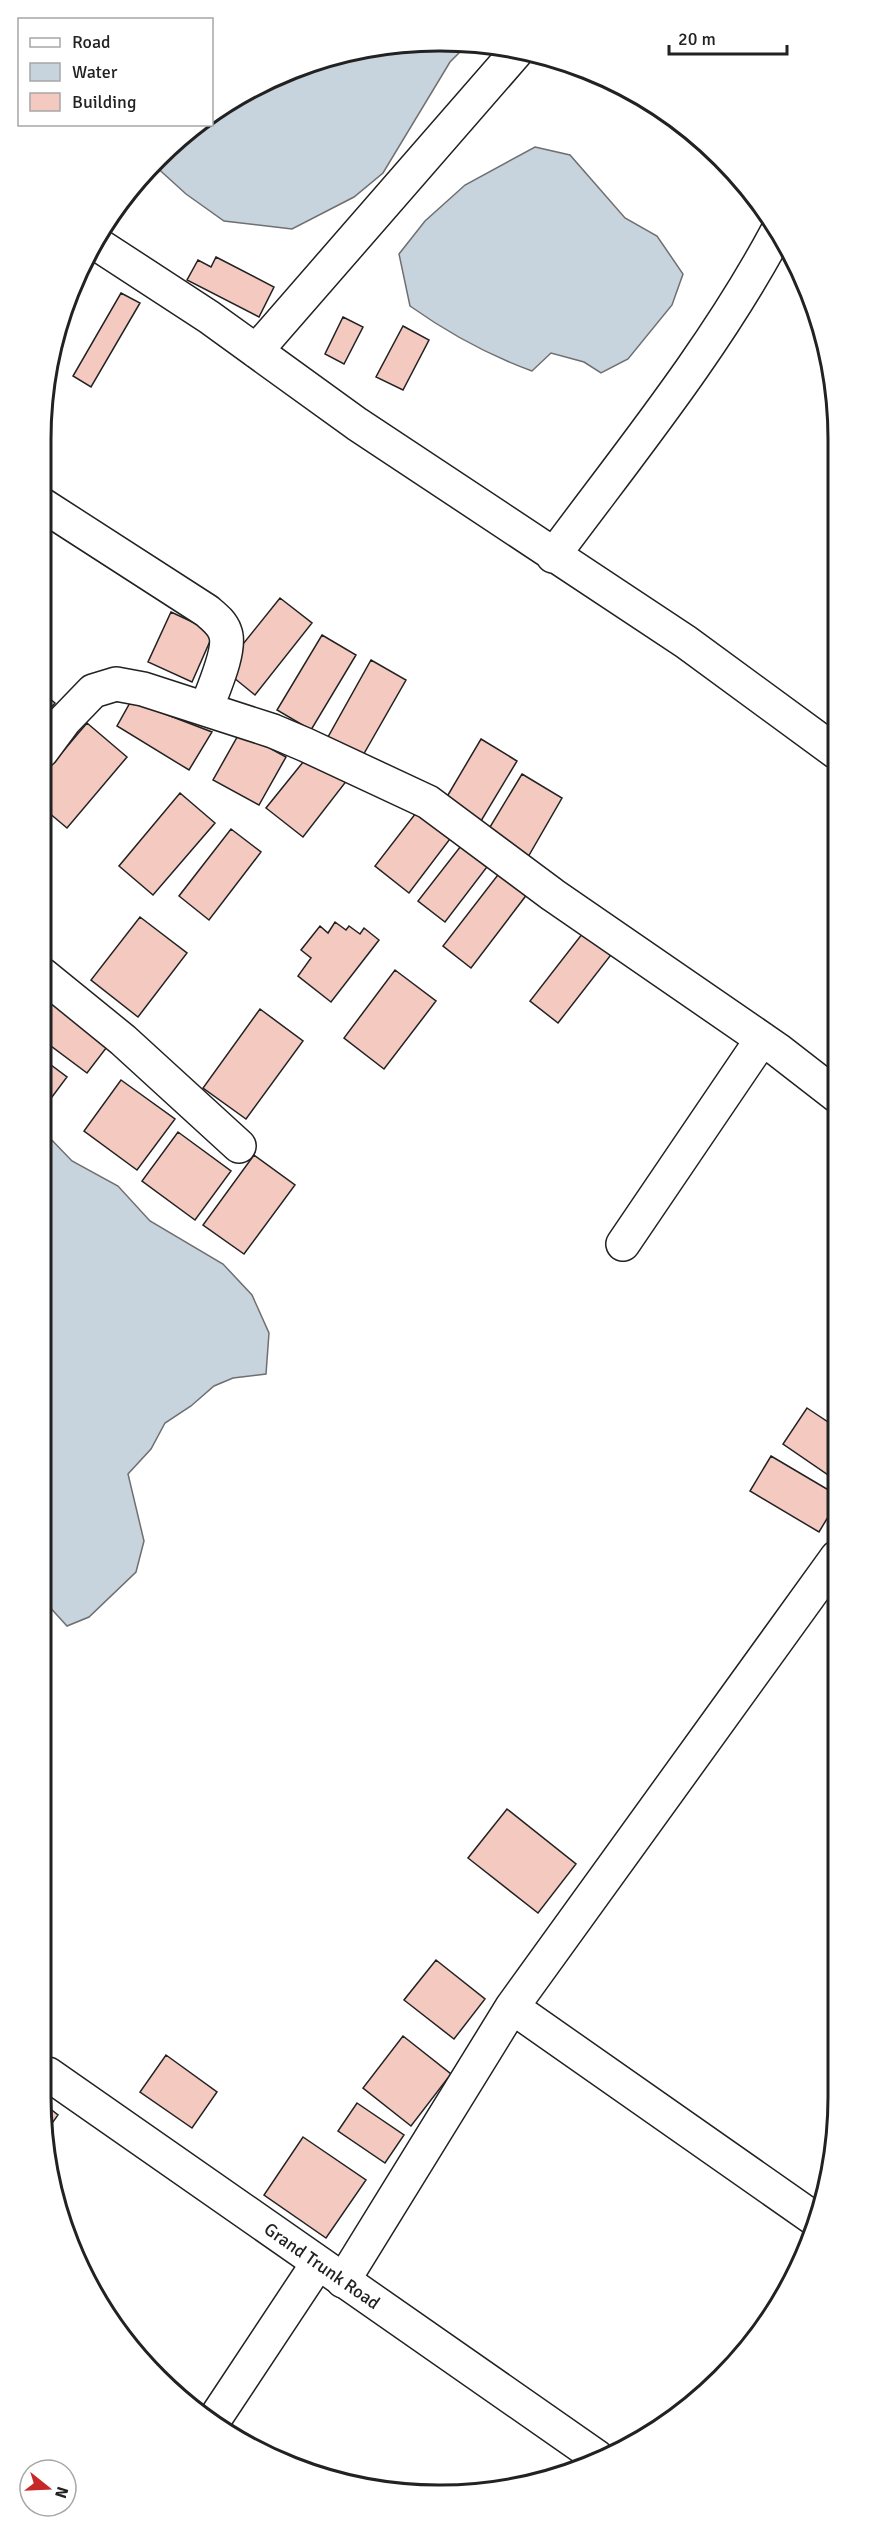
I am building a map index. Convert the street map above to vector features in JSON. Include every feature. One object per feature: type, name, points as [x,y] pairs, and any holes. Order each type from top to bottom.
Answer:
[{"type":"street","points":[[256,351],[512,57]]},
{"type":"street","points":[[553,556],[687,375],[753,277],[773,240]]},
{"type":"street","points":[[102,247],[209,317],[357,424],[686,642],[828,746]]},
{"type":"street","points":[[51,510],[207,610],[221,624],[226,634],[226,648],[206,709]]},
{"type":"street","points":[[51,739],[65,720],[93,691],[116,684],[143,689],[273,731],[428,802],[553,895],[762,1040],[828,1089]]},
{"type":"street","points":[[51,982],[123,1040],[239,1146]]},
{"type":"street","points":[[623,1244],[762,1040]]},
{"type":"street","points":[[218,2416],[330,2272],[512,2007],[828,1569]]},
{"type":"street","points":[[512,2007],[809,2215]]},
{"type":"street","name":"Grand Trunk Road","points":[[51,2076],[592,2453]]},
{"type":"water","points":[[414,52],[460,52],[450,62],[383,173],[354,197],[292,229],[224,221],[186,194],[160,170],[203,131],[245,103],[268,91],[315,72],[364,58]]},
{"type":"water","points":[[535,147],[570,155],[625,218],[657,236],[683,274],[672,305],[628,359],[601,373],[584,362],[551,353],[532,371],[469,343],[410,306],[399,254],[425,221],[465,185]]},
{"type":"water","points":[[51,1139],[72,1161],[118,1186],[150,1221],[223,1264],[252,1295],[269,1333],[266,1374],[233,1378],[214,1386],[191,1406],[165,1423],[151,1449],[128,1474],[144,1541],[136,1572],[89,1617],[67,1626],[51,1608]]},
{"type":"building","points":[[216,257],[274,287],[259,317],[187,280],[198,260],[211,267]]},
{"type":"building","points":[[121,293],[140,303],[91,387],[73,376]]},
{"type":"building","points":[[343,317],[363,327],[344,364],[325,354]]},
{"type":"building","points":[[403,326],[429,340],[403,390],[376,377]]},
{"type":"building","points":[[280,598],[312,623],[255,695],[223,669]]},
{"type":"building","points":[[171,612],[214,632],[192,682],[148,662]]},
{"type":"building","points":[[322,635],[356,655],[311,730],[277,710]]},
{"type":"building","points":[[371,660],[406,680],[362,757],[328,737]]},
{"type":"building","points":[[131,701],[212,732],[189,770],[117,726]]},
{"type":"building","points":[[87,723],[127,757],[67,828],[51,815],[51,765]]},
{"type":"building","points":[[240,732],[286,757],[259,805],[213,780]]},
{"type":"building","points":[[481,739],[517,761],[481,821],[445,800]]},
{"type":"building","points":[[312,751],[348,779],[303,837],[266,808]]},
{"type":"building","points":[[522,774],[562,798],[528,857],[487,832]]},
{"type":"building","points":[[180,793],[215,823],[153,895],[119,866]]},
{"type":"building","points":[[419,809],[453,835],[409,893],[375,866]]},
{"type":"building","points":[[231,829],[261,852],[209,920],[179,896]]},
{"type":"building","points":[[464,842],[490,863],[445,922],[418,901]]},
{"type":"building","points":[[504,867],[531,889],[471,968],[443,946]]},
{"type":"building","points":[[140,917],[187,953],[138,1017],[91,980]]},
{"type":"building","points":[[335,922],[346,930],[349,926],[360,934],[364,928],[379,940],[331,1002],[298,976],[311,958],[301,950],[320,926],[328,933]]},
{"type":"building","points":[[586,929],[614,951],[558,1023],[530,1001]]},
{"type":"building","points":[[395,970],[436,1001],[384,1069],[344,1038]]},
{"type":"building","points":[[51,999],[110,1043],[87,1073],[51,1046]]},
{"type":"building","points":[[260,1009],[303,1041],[246,1119],[203,1088]]},
{"type":"building","points":[[51,1065],[67,1077],[51,1098]]},
{"type":"building","points":[[121,1080],[175,1119],[137,1170],[84,1131]]},
{"type":"building","points":[[178,1132],[231,1171],[195,1220],[142,1181]]},
{"type":"building","points":[[254,1155],[295,1185],[244,1254],[203,1225]]},
{"type":"building","points":[[807,1408],[828,1422],[828,1475],[783,1444]]},
{"type":"building","points":[[771,1456],[828,1490],[828,1517],[819,1532],[750,1491]]},
{"type":"building","points":[[507,1809],[576,1864],[538,1913],[468,1858]]},
{"type":"building","points":[[436,1960],[485,1999],[454,2039],[404,2000]]},
{"type":"building","points":[[403,2036],[451,2074],[411,2126],[363,2088]]},
{"type":"building","points":[[166,2055],[217,2092],[192,2128],[140,2092]]},
{"type":"building","points":[[357,2103],[404,2135],[385,2163],[338,2131]]},
{"type":"building","points":[[52,2110],[58,2115],[52,2123]]},
{"type":"building","points":[[303,2137],[366,2180],[326,2238],[264,2195]]}]
